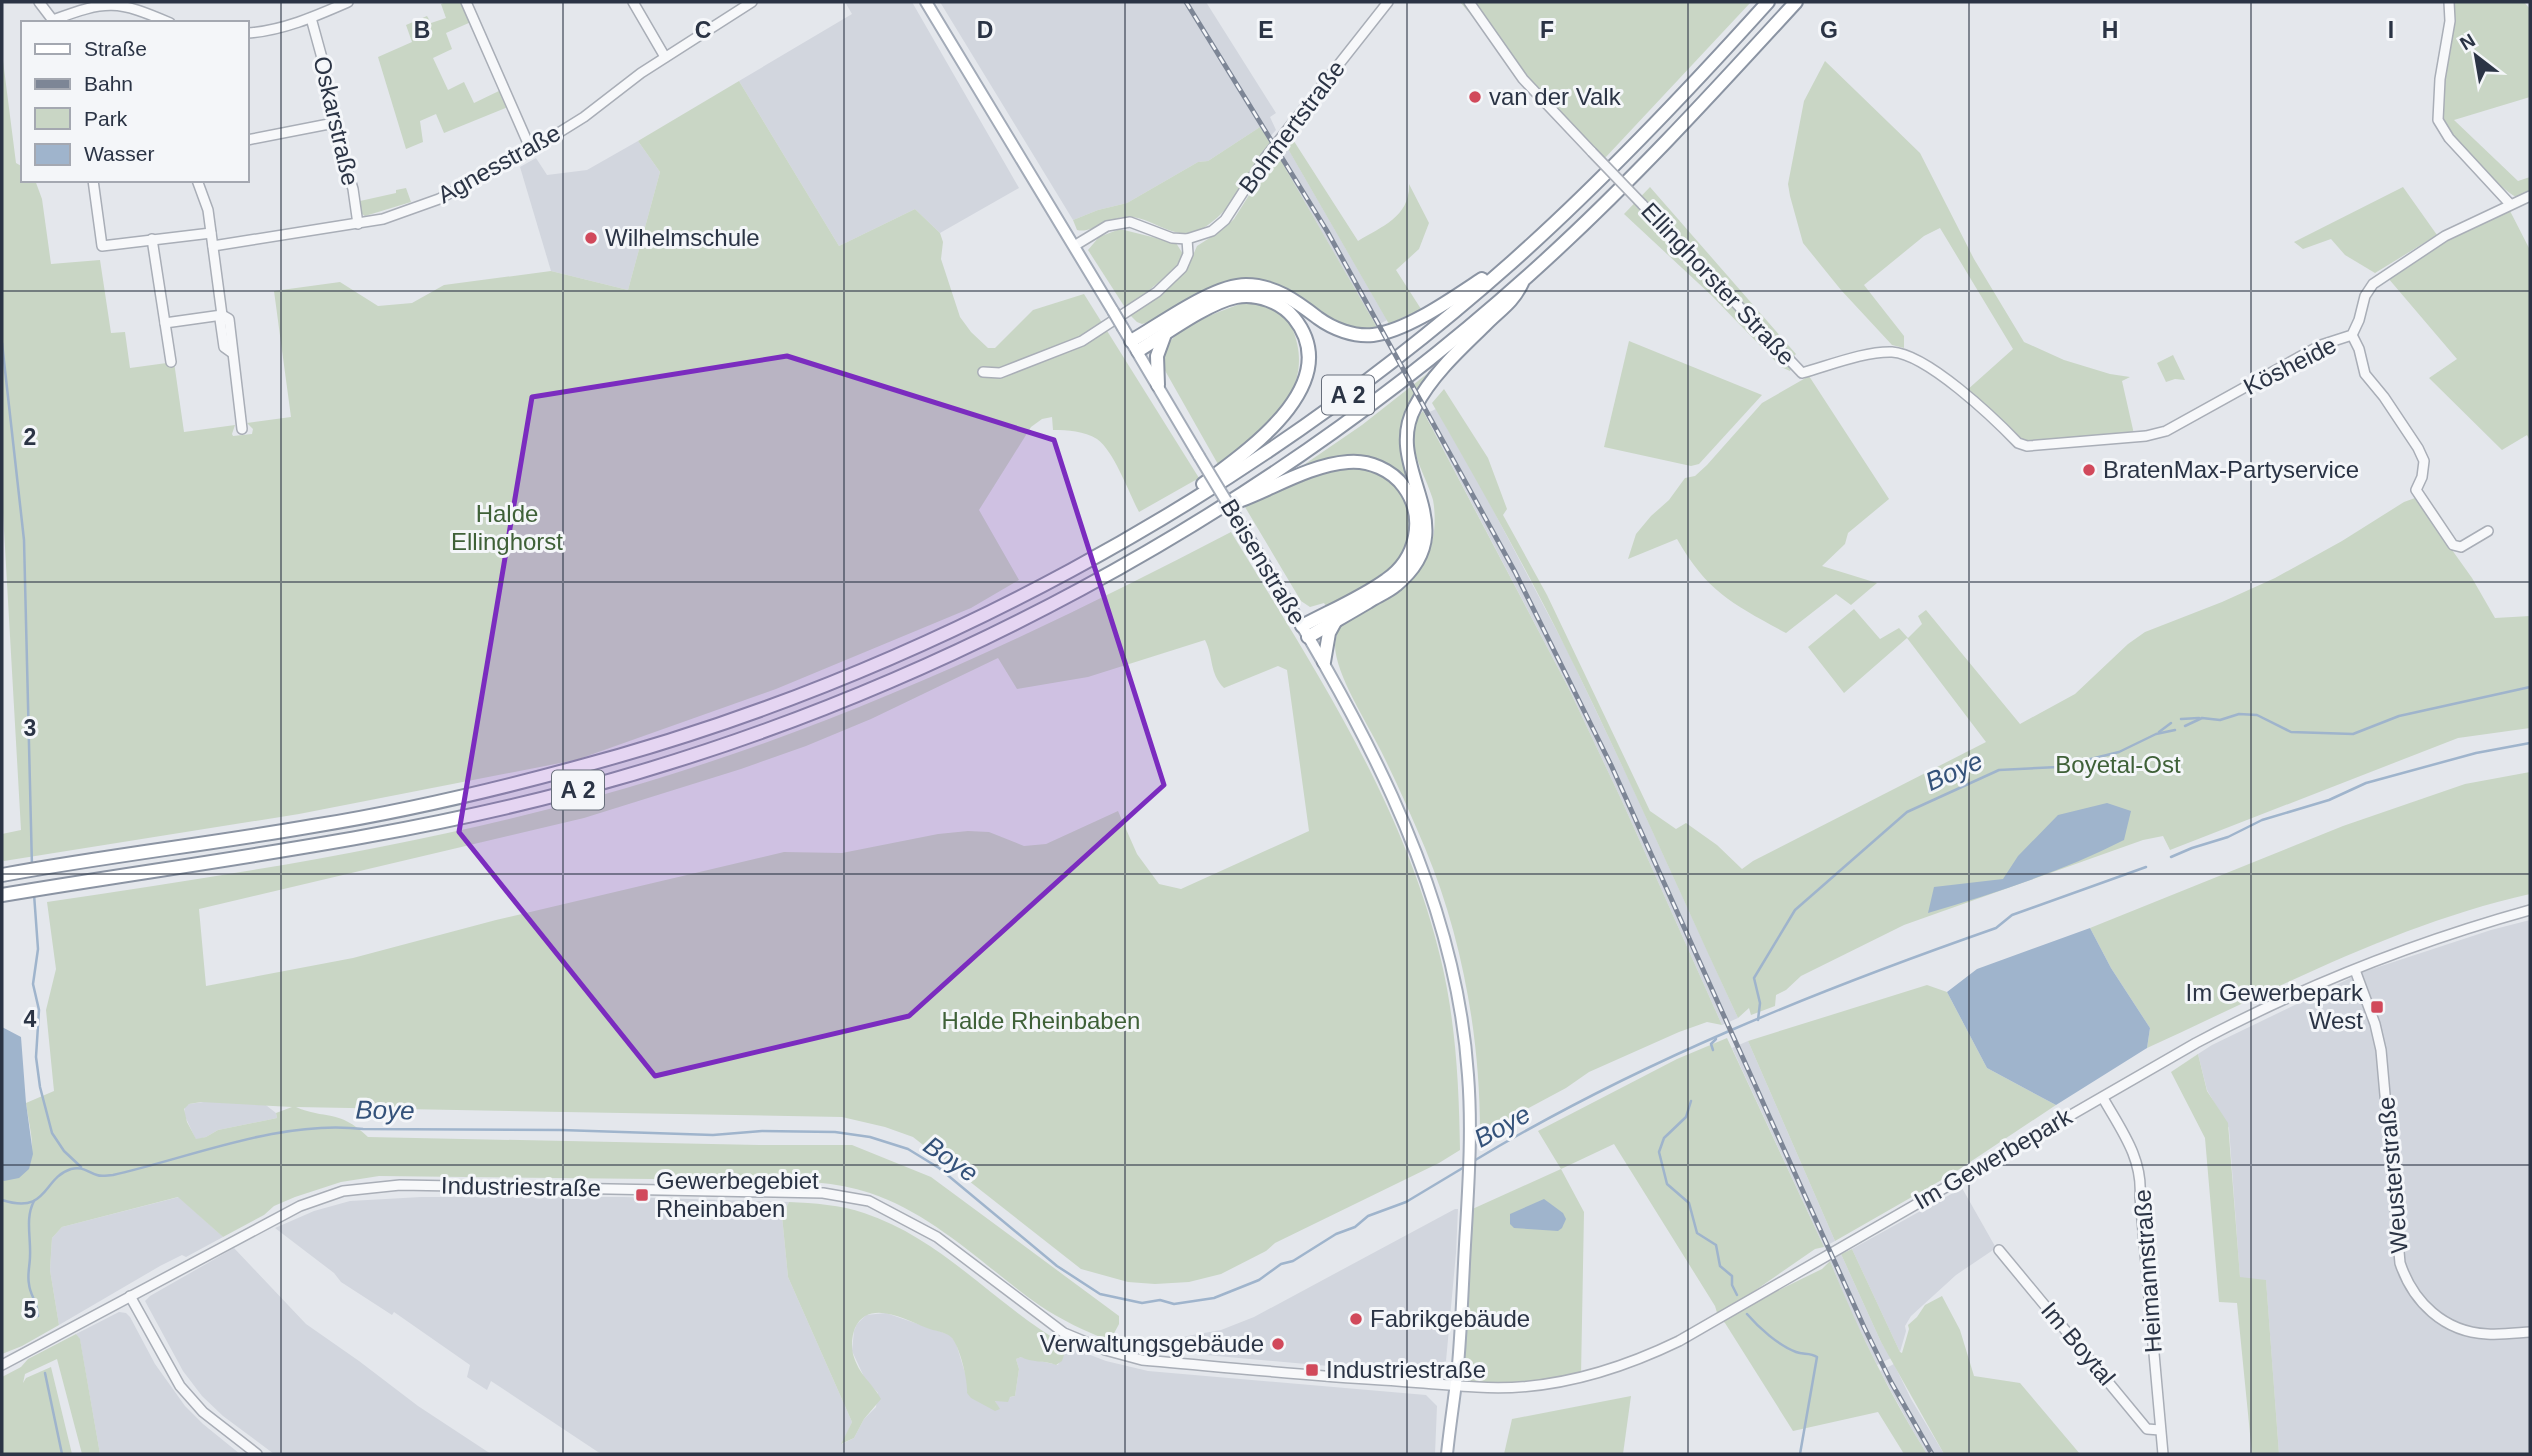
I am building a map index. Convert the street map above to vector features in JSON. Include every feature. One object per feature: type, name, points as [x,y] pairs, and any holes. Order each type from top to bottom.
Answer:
[{"type":"highway","name":"A 2","points":[[2,875],[315,826],[534,779],[651,747],[736,719],[927,642],[1073,569],[1176,509],[1262,455],[1351,393],[1508,265],[1644,136],[1768,2]]},
{"type":"highway","name":"A 2","points":[[2,895],[397,831],[540,799],[675,761],[816,712],[937,660],[1082,587],[1218,508],[1306,450],[1382,394],[1524,280],[1578,230],[1668,140],[1796,2]]},
{"type":"highway","points":[[1134,346],[1216,292],[1247,285],[1277,290],[1323,322],[1344,332],[1374,335],[1408,322],[1508,265]]},
{"type":"highway","points":[[1305,631],[1335,622],[1395,586],[1413,566],[1420,553],[1426,522],[1407,452],[1406,433],[1410,418],[1437,375],[1486,323],[1515,299],[1524,280]]},
{"type":"highway","points":[[1134,346],[1165,334],[1237,297],[1267,299],[1288,310],[1303,329],[1310,355],[1305,379],[1292,403],[1270,431],[1194,490],[1176,509]]},
{"type":"highway","points":[[1158,385],[1157,356],[1165,334]]},
{"type":"highway","points":[[1218,508],[1307,472],[1348,462],[1379,467],[1393,475],[1404,486],[1413,502],[1417,520],[1415,541],[1408,558],[1388,580],[1305,631]]},
{"type":"highway","points":[[1324,663],[1329,633],[1335,622]]},
{"type":"main road","name":"Beisenstraße","points":[[926,2],[1324,663],[1378,767],[1427,881],[1443,932],[1458,998],[1470,1109],[1469,1171],[1455,1384],[1447,1454]]},
{"type":"street","points":[[39,2],[53,21]]},
{"type":"street","points":[[56,21],[82,6],[115,2],[140,9],[166,21]]},
{"type":"street","points":[[248,33],[311,18],[348,2]]},
{"type":"street","points":[[466,2],[531,150]]},
{"type":"street","points":[[633,2],[665,57]]},
{"type":"street","name":"Agnesstraße","points":[[213,246],[383,219],[439,199],[531,150],[584,117],[665,57],[752,2]]},
{"type":"street","name":"Bohmertstraße","points":[[1187,239],[1212,231],[1225,220],[1265,158],[1388,2]]},
{"type":"street","name":"Ellinghorster Straße","points":[[1469,2],[1523,79],[1802,373],[1891,352],[1908,356],[1980,404],[2023,446]]},
{"type":"street","points":[[2449,2],[2450,21],[2440,79],[2438,120],[2449,138],[2510,204]]},
{"type":"street","name":"Oskarstraße","points":[[311,18],[325,69],[334,122],[353,189],[358,224]]},
{"type":"street","points":[[248,140],[334,122]]},
{"type":"street","points":[[93,182],[102,246],[211,233]]},
{"type":"street","points":[[198,182],[208,210],[222,315]]},
{"type":"street","name":"Kösheide","points":[[2023,446],[2146,436],[2179,426],[2321,345],[2352,335],[2365,296],[2373,284],[2445,236],[2530,196]]},
{"type":"street","points":[[983,372],[1000,373],[1082,341],[1157,292],[1182,268],[1188,254],[1187,239],[1172,238],[1130,222],[1107,226],[1074,246]]},
{"type":"street","points":[[152,239],[171,362]]},
{"type":"street","points":[[165,323],[222,315],[229,319],[242,429]]},
{"type":"street","points":[[2352,335],[2359,349],[2365,374],[2418,448],[2424,461],[2422,477],[2416,490],[2453,545],[2461,547],[2488,531]]},
{"type":"street","name":"Im Gewerbepark","points":[[1455,1384],[1515,1387],[1560,1382],[1595,1374],[1655,1353],[2256,1012],[2355,970],[2483,923],[2530,910]]},
{"type":"street","name":"Weusterstraße","points":[[2355,970],[2375,1024],[2381,1050],[2399,1250],[2404,1276],[2422,1303],[2449,1324],[2462,1330],[2488,1335],[2530,1332]]},
{"type":"street","name":"Heimannstraße","points":[[2103,1098],[2136,1155],[2140,1171],[2140,1197],[2163,1454]]},
{"type":"street","name":"Industriestraße","points":[[2,1365],[264,1224],[329,1195],[381,1186],[823,1193],[869,1201],[937,1237],[1064,1333],[1124,1356],[1142,1360],[1312,1375],[1455,1384]]},
{"type":"street","name":"Im Boytal","points":[[1999,1250],[2147,1429],[2160,1430]]},
{"type":"street","points":[[130,1296],[180,1386],[204,1412],[257,1454]]},
{"type":"highlighted area","points":[[787,356],[1054,440],[1164,785],[909,1016],[655,1076],[459,832],[532,397]]},
{"type":"shaded area","points":[[845,2],[912,2],[1019,188],[940,233],[915,209],[839,246],[739,81],[852,14]]},
{"type":"shaded area","points":[[940,2],[1206,2],[1276,113],[1270,117],[1276,130],[1268,139],[1260,127],[1208,161],[1198,162],[1127,203],[1073,220]]},
{"type":"shaded area","name":"Wilhelmschule","points":[[638,141],[660,172],[628,290],[551,271],[520,167],[536,158],[547,175],[587,170]]},
{"type":"shaded area","points":[[1287,147],[1387,320],[1376,326],[1278,156]]},
{"type":"shaded area","points":[[1436,409],[1482,489],[1567,650],[1738,1018],[1722,1025],[1568,687],[1425,414]]},
{"type":"shaded area","points":[[2530,920],[2530,1454],[2279,1454],[2266,1281],[2240,1278],[2229,1128],[2207,1090],[2198,1054],[2363,972]]},
{"type":"shaded area","points":[[1748,1041],[1835,1241],[1824,1247],[1732,1048]]},
{"type":"shaded area","points":[[253,1095],[276,1113],[277,1118],[218,1130],[196,1140],[184,1114],[185,1106]]},
{"type":"shaded area","points":[[1962,1188],[1996,1248],[1956,1275],[1911,1316],[1905,1326],[1900,1352],[1852,1249]]},
{"type":"shaded area","points":[[179,1197],[223,1237],[186,1257],[182,1255],[160,1266],[59,1325],[50,1270],[52,1238],[62,1227]]},
{"type":"shaded area","points":[[421,1197],[623,1197],[789,1202],[782,1216],[788,1277],[852,1422],[842,1444],[854,1438],[864,1419],[876,1407],[878,1393],[865,1379],[852,1351],[854,1331],[866,1315],[886,1313],[950,1335],[956,1343],[968,1383],[967,1393],[997,1405],[995,1401],[1015,1396],[1019,1369],[1016,1359],[1021,1357],[1058,1365],[1067,1346],[1106,1361],[1148,1371],[1426,1395],[1437,1406],[1435,1454],[601,1454],[491,1381],[487,1390],[467,1377],[470,1365],[394,1312],[392,1315],[341,1282],[334,1273],[275,1228],[314,1211],[350,1201]]},
{"type":"shaded area","points":[[1458,1209],[1456,1253],[1446,1361],[1437,1371],[1351,1368],[1172,1352],[1176,1338],[1221,1330],[1254,1317]]},
{"type":"shaded area","points":[[234,1248],[306,1324],[418,1406],[491,1454],[274,1454],[223,1416],[202,1396],[183,1371],[145,1301]]},
{"type":"shaded area","points":[[1841,1254],[1891,1358],[1877,1365],[1852,1315],[1830,1261]]},
{"type":"shaded area","points":[[119,1312],[130,1317],[155,1364],[185,1406],[240,1454],[100,1454],[80,1340],[76,1334]]},
{"type":"shaded area","points":[[1894,1364],[1911,1399],[1944,1454],[1927,1454],[1913,1431],[1880,1371]]},
{"type":"green space","points":[[461,2],[471,22],[446,33],[452,49],[433,58],[448,90],[464,82],[474,103],[501,90],[508,107],[444,133],[436,114],[420,121],[423,142],[406,149],[378,57],[412,42],[406,25],[427,16],[431,23],[446,18],[441,4]]},
{"type":"green space","points":[[1460,2],[1751,2],[1605,158],[1525,76],[1482,14],[1472,16]]},
{"type":"green space","points":[[2453,2],[2524,2],[2530,9],[2530,97],[2454,120],[2518,181],[2530,177],[2530,190],[2516,197],[2469,155],[2452,137],[2442,120],[2440,109],[2455,22]]},
{"type":"green space","name":"Halde Ellinghorst","points":[[2,53],[16,163],[21,166],[21,182],[36,182],[42,199],[51,264],[100,260],[111,333],[125,332],[130,368],[174,362],[184,432],[235,425],[233,436],[252,434],[253,429],[247,423],[291,417],[274,291],[340,282],[378,306],[412,303],[444,285],[551,271],[628,290],[660,172],[638,141],[739,81],[839,246],[915,209],[940,233],[943,242],[941,259],[960,317],[988,348],[995,348],[1033,310],[1084,294],[1199,478],[1139,512],[1115,462],[1097,439],[1087,434],[1053,430],[1052,417],[1042,419],[1031,427],[979,510],[1019,580],[971,608],[776,689],[576,760],[299,814],[4,861],[2,834],[21,830],[2,495]]},
{"type":"green space","points":[[1825,61],[1920,153],[1974,259],[2024,342],[2064,360],[2130,377],[2122,381],[2134,434],[2024,441],[1966,391],[2013,349],[1940,228],[1924,236],[1864,285],[1904,336],[1904,348],[1892,345],[1841,290],[1803,243],[1788,184],[1804,101]]},
{"type":"green space","points":[[1260,127],[1271,144],[1244,186],[1207,226],[1193,232],[1179,233],[1139,218],[1125,217],[1089,229],[1077,230],[1073,220],[1127,203],[1198,162],[1208,161]]},
{"type":"green space","points":[[1290,135],[1358,241],[1400,213],[1405,205],[1409,184],[1429,223],[1419,249],[1396,270],[1421,309],[1389,324],[1284,142]]},
{"type":"green space","points":[[1276,152],[1378,329],[1359,331],[1333,322],[1277,286],[1142,324],[1137,322],[1130,315],[1173,283],[1187,269],[1197,246],[1234,219]]},
{"type":"green space","points":[[1650,187],[1796,354],[1788,362],[1792,367],[1790,371],[1781,367],[1711,295],[1624,214]]},
{"type":"green space","points":[[2403,187],[2437,235],[2375,273],[2345,255],[2331,239],[2303,249],[2294,242]]},
{"type":"green space","points":[[406,188],[411,202],[365,216],[362,214],[360,201]]},
{"type":"green space","points":[[2509,209],[2530,250],[2530,441],[2527,435],[2502,450],[2429,378],[2457,359],[2388,278],[2444,242]]},
{"type":"green space","points":[[1120,229],[1176,243],[1183,254],[1175,269],[1126,309],[1088,250],[1099,237]]},
{"type":"green space","points":[[1245,302],[1275,306],[1287,319],[1298,351],[1298,371],[1282,408],[1252,439],[1219,466],[1163,367],[1164,354],[1170,341],[1188,327]]},
{"type":"green space","points":[[1629,341],[1762,395],[1699,464],[1691,466],[1604,447]]},
{"type":"green space","points":[[2173,355],[2185,380],[2166,382],[2157,363]]},
{"type":"green space","points":[[1446,359],[1407,415],[1417,497],[1384,465],[1292,473],[1362,425]]},
{"type":"green space","points":[[1809,376],[1889,499],[1848,533],[1845,544],[1822,566],[1877,583],[1851,605],[1836,594],[1786,633],[1736,605],[1711,585],[1677,539],[1628,559],[1636,534],[1669,500],[1685,478],[1695,476],[1707,465],[1762,403]]},
{"type":"green space","name":"Boyetal-Ost","points":[[1444,389],[1488,458],[1507,509],[1503,515],[1547,595],[1650,811],[1676,829],[1686,823],[1717,845],[1742,869],[1986,742],[1907,638],[1844,693],[1808,647],[1854,609],[1880,639],[1899,628],[1908,638],[1922,624],[1918,616],[1926,610],[2020,724],[2075,694],[2128,644],[2145,632],[2275,578],[2415,498],[2472,578],[2495,618],[2530,616],[2530,728],[2458,738],[2170,850],[2163,836],[2143,840],[1904,925],[1801,976],[1776,995],[1775,1006],[1751,1015],[1749,1008],[1738,1018],[1567,651],[1432,403]]},
{"type":"green space","points":[[1423,411],[1568,687],[1722,1025],[1707,1022],[1589,1072],[1566,1088],[1484,1132],[1480,1132],[1477,1060],[1472,1023],[1459,952],[1449,916],[1409,811],[1353,699],[1336,657],[1335,645],[1342,625],[1402,587],[1420,568],[1431,545],[1435,524],[1433,500],[1413,443],[1416,421]]},
{"type":"green space","points":[[1348,467],[1380,472],[1399,486],[1410,508],[1412,532],[1409,544],[1396,564],[1372,582],[1326,606],[1324,603],[1310,607],[1301,601],[1245,507],[1295,483]]},
{"type":"green space","name":"Halde Rheinbaben","points":[[1231,532],[1294,634],[1353,738],[1380,791],[1425,902],[1441,960],[1450,1007],[1456,1055],[1460,1150],[1439,1163],[1275,1243],[1266,1251],[1221,1274],[1189,1282],[1155,1284],[1128,1282],[1081,1269],[913,1137],[842,1117],[296,1107],[340,1118],[368,1137],[852,1145],[931,1177],[1119,1316],[1119,1324],[1110,1341],[1073,1325],[1039,1305],[916,1214],[870,1193],[841,1186],[779,1181],[379,1176],[341,1182],[295,1197],[274,1206],[264,1215],[223,1237],[178,1197],[62,1227],[52,1238],[50,1270],[59,1325],[2,1354],[2,1180],[16,1177],[25,1171],[30,1162],[32,1140],[26,1103],[54,1091],[46,1010],[56,969],[47,902],[210,877],[453,832],[612,792],[691,768],[830,719],[966,662],[1100,599]],"holes":[[[1205,640],[1216,677],[1224,688],[1278,666],[1287,670],[1309,831],[1181,889],[1159,884],[1137,854],[1118,811],[1046,844],[1024,846],[989,832],[968,831],[938,834],[842,853],[784,852],[496,920],[353,958],[206,986],[199,909],[584,818],[741,769],[871,719],[998,658],[1017,689],[1088,677]],[[201,1102],[292,1107],[276,1113],[277,1118],[218,1130],[196,1139],[184,1109],[189,1104]]]},
{"type":"green space","points":[[2530,772],[2530,894],[2480,907],[2383,941],[2147,1048],[2150,1028],[2111,968],[2090,928],[2343,826],[2465,784]]},
{"type":"green space","points":[[1927,985],[1947,992],[1987,1068],[2056,1105],[1952,1174],[1835,1241],[1748,1041]]},
{"type":"green space","points":[[1727,1038],[1824,1247],[1815,1249],[1718,1316],[1715,1306],[1614,1144],[1561,1169],[1538,1131],[1677,1059]]},
{"type":"green space","points":[[2198,1054],[2207,1091],[2228,1123],[2240,1277],[2266,1280],[2279,1454],[2252,1454],[2237,1303],[2219,1302],[2205,1138],[2171,1072]]},
{"type":"green space","points":[[1561,1169],[1584,1212],[1581,1376],[1538,1384],[1456,1383],[1468,1211]]},
{"type":"green space","points":[[789,1202],[855,1210],[919,1239],[1016,1312],[1067,1346],[1062,1361],[1056,1365],[1021,1357],[1016,1359],[1019,1369],[1015,1396],[1010,1397],[1008,1402],[995,1401],[1000,1409],[995,1411],[967,1393],[965,1372],[954,1341],[949,1335],[888,1314],[869,1314],[861,1319],[855,1328],[852,1351],[859,1368],[881,1399],[864,1419],[854,1438],[841,1444],[852,1422],[788,1277],[782,1216]]},
{"type":"green space","points":[[1852,1249],[1900,1352],[1902,1353],[1908,1325],[1925,1305],[1942,1296],[1960,1330],[1974,1376],[2020,1383],[2080,1454],[1944,1454],[1881,1342],[1841,1254]]},
{"type":"green space","points":[[1830,1261],[1874,1360],[1927,1454],[1904,1454],[1878,1412],[1793,1431],[1720,1319],[1822,1269]]},
{"type":"green space","points":[[76,1334],[80,1339],[100,1454],[82,1454],[57,1359],[25,1374],[23,1383],[26,1378],[51,1367],[72,1454],[2,1454],[2,1377],[21,1367],[28,1359]]},
{"type":"green space","points":[[1631,1396],[1623,1454],[1504,1454],[1512,1419]]},
{"type":"water","points":[[2107,803],[2131,811],[2124,840],[2028,881],[1928,913],[1934,887],[2003,879],[2018,856],[2058,815]]},
{"type":"water","points":[[2090,928],[2111,968],[2150,1028],[2147,1048],[2056,1105],[1987,1068],[1947,992],[1977,969]]},
{"type":"water","points":[[2,1027],[21,1037],[33,1154],[29,1169],[19,1178],[4,1181],[2,1180]]},
{"type":"water","points":[[1544,1199],[1563,1213],[1566,1219],[1558,1231],[1514,1228],[1510,1224],[1510,1214]]},
{"type":"waterway","points":[[2,343],[24,540],[32,867]]},
{"type":"waterway","name":"Boye","points":[[2185,726],[2202,718],[2220,720],[2239,714],[2257,715],[2291,732],[2353,734],[2399,716],[2530,687]]},
{"type":"waterway","name":"Boye","points":[[2181,719],[2199,718]]},
{"type":"waterway","name":"Boye","points":[[2159,732],[2171,723]]},
{"type":"waterway","name":"Boye","points":[[1758,1020],[1760,1003],[1754,978],[1795,910],[1907,812],[1999,770],[2058,767],[2119,752],[2156,734],[2175,730]]},
{"type":"waterway","name":"Boye","points":[[2171,857],[2228,837],[2262,820],[2329,800],[2366,783],[2476,753],[2530,743]]},
{"type":"waterway","name":"Boye","points":[[1472,1162],[1598,1093],[1728,1032],[1861,977],[1996,928],[2012,915],[2146,867]]},
{"type":"waterway","points":[[34,894],[38,949],[33,984],[39,1010],[36,1057],[40,1087],[52,1133],[64,1151],[81,1167]]},
{"type":"waterway","name":"Boye","points":[[1713,1050],[1711,1044],[1716,1039]]},
{"type":"waterway","points":[[1691,1101],[1686,1117],[1664,1138],[1659,1152],[1667,1184],[1689,1203],[1697,1233],[1716,1245],[1720,1266],[1732,1276],[1732,1285],[1737,1295]]},
{"type":"waterway","name":"Boye","points":[[2,1200],[29,1203],[43,1194],[62,1174],[75,1168],[99,1176],[113,1175],[269,1134],[301,1129],[332,1127],[561,1130],[713,1135],[762,1131],[835,1132],[870,1137],[908,1149],[939,1168],[1057,1266],[1100,1294],[1142,1303],[1160,1300],[1174,1304],[1214,1298],[1259,1280],[1281,1264],[1293,1261],[1336,1234],[1355,1227],[1368,1216],[1406,1202],[1466,1166]]},
{"type":"waterway","points":[[34,1201],[29,1221],[28,1277],[38,1316]]},
{"type":"waterway","points":[[1747,1314],[1782,1345],[1817,1357],[1800,1454]]},
{"type":"waterway","points":[[45,1373],[62,1454]]},
{"type":"railway","points":[[1186,2],[1327,231],[1515,572],[1611,765],[1864,1327],[1891,1382],[1932,1454]]},
{"type":"place","name":"van der Valk","points":[[1475,97]]},
{"type":"place","name":"Wilhelmschule","points":[[591,238]]},
{"type":"place","name":"BratenMax-Partyservice","points":[[2089,470]]},
{"type":"place","name":"Im Gewerbepark West","points":[[2377,1007]]},
{"type":"place","name":"Gewerbegebiet Rheinbaben","points":[[642,1195]]},
{"type":"place","name":"Fabrikgebäude","points":[[1356,1319]]},
{"type":"place","name":"Verwaltungsgebäude","points":[[1278,1344]]},
{"type":"place","name":"Industriestraße","points":[[1312,1370]]}]
